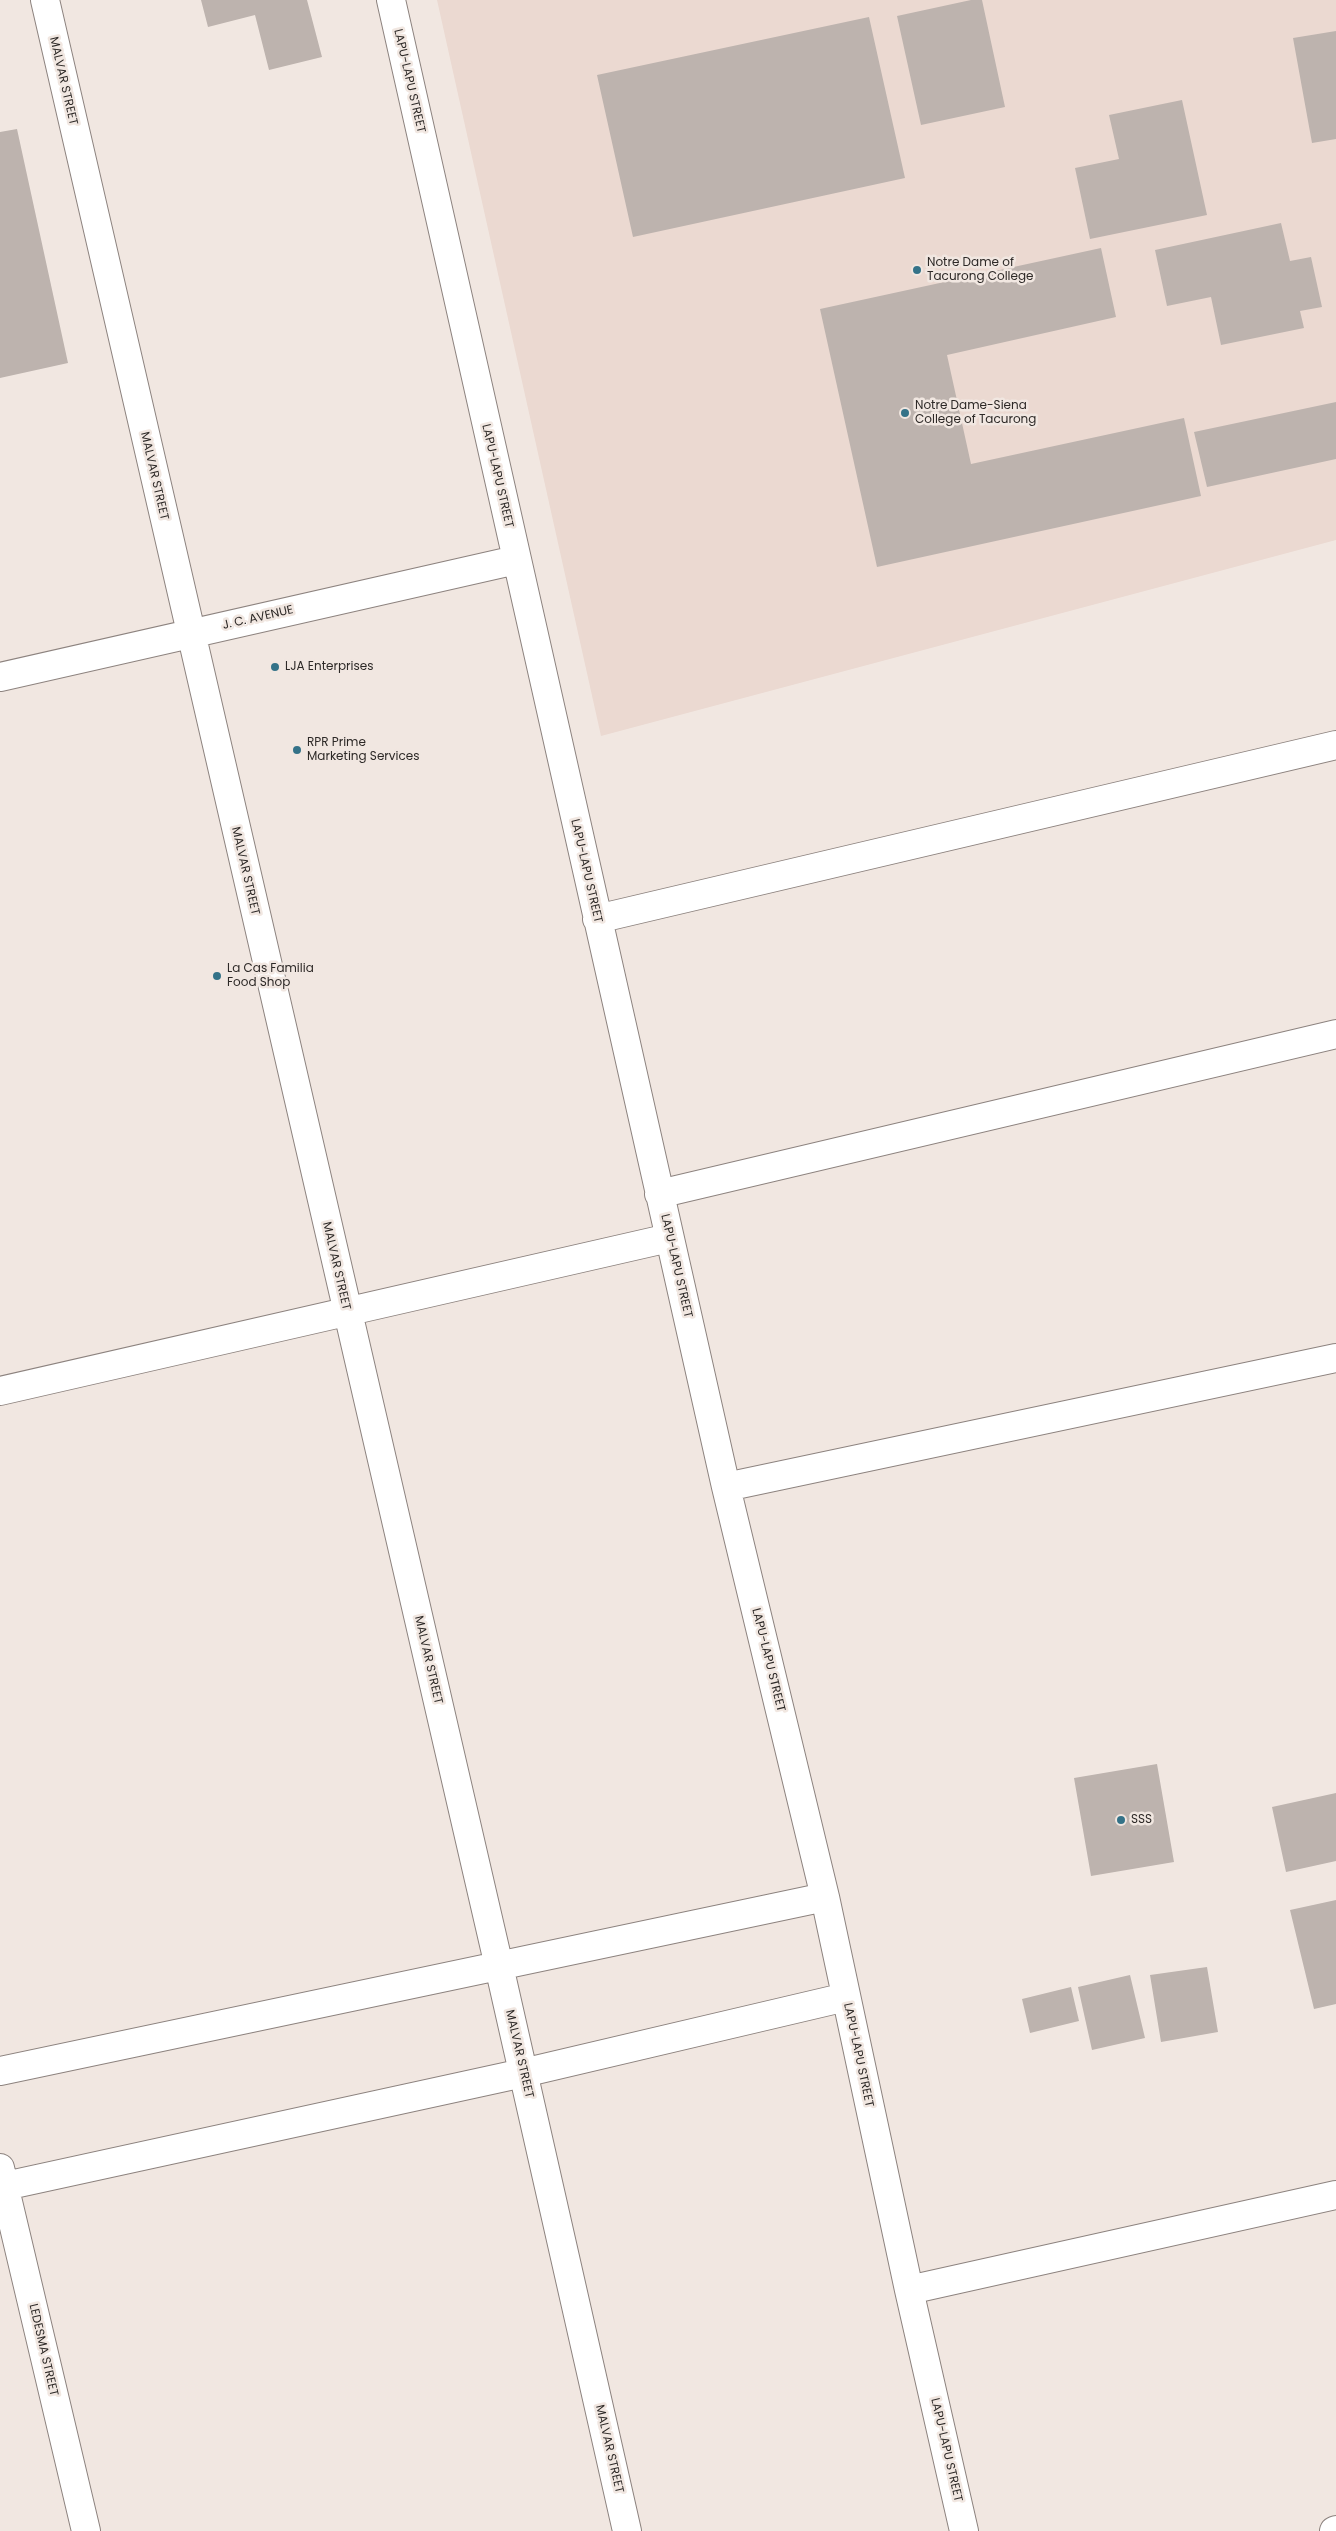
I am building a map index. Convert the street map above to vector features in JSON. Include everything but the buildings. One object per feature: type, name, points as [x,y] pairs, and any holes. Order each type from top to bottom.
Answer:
[{"type":"street","name":"MALVAR STREET","points":[[45,0],[346,1312],[499,1966],[627,2531]]},
{"type":"street","name":"LAPU-LAPU STREET","points":[[391,0],[669,1238],[726,1487],[825,1897],[909,2290],[964,2531]]},
{"type":"street","name":"J. C. AVENUE","points":[[0,677],[516,560]]},
{"type":"street","points":[[597,919],[1336,745]]},
{"type":"street","points":[[659,1194],[1336,1034]]},
{"type":"street","points":[[0,1390],[669,1238]]},
{"type":"street","points":[[726,1487],[1336,1358]]},
{"type":"street","points":[[0,2071],[825,1897]]},
{"type":"street","points":[[1,2180],[523,2073],[846,1997]]},
{"type":"street","name":"LEDESMA STREET","points":[[1,2180],[86,2531]]},
{"type":"street","points":[[909,2290],[1336,2195]]},
{"type":"shaded area","name":"Notre Dame of Tacurong College","points":[[437,0],[1336,0],[1336,540],[601,736]]},
{"type":"place","name":"Notre Dame of Tacurong College","points":[[917,270]]},
{"type":"place","name":"Notre Dame-Siena College of Tacurong","points":[[905,413]]},
{"type":"place","name":"LJA Enterprises","points":[[275,667]]},
{"type":"place","name":"RPR Prime Marketing Services","points":[[297,750]]},
{"type":"place","name":"La Cas Familia Food Shop","points":[[217,976]]},
{"type":"place","name":"SSS","points":[[1121,1820]]}]
